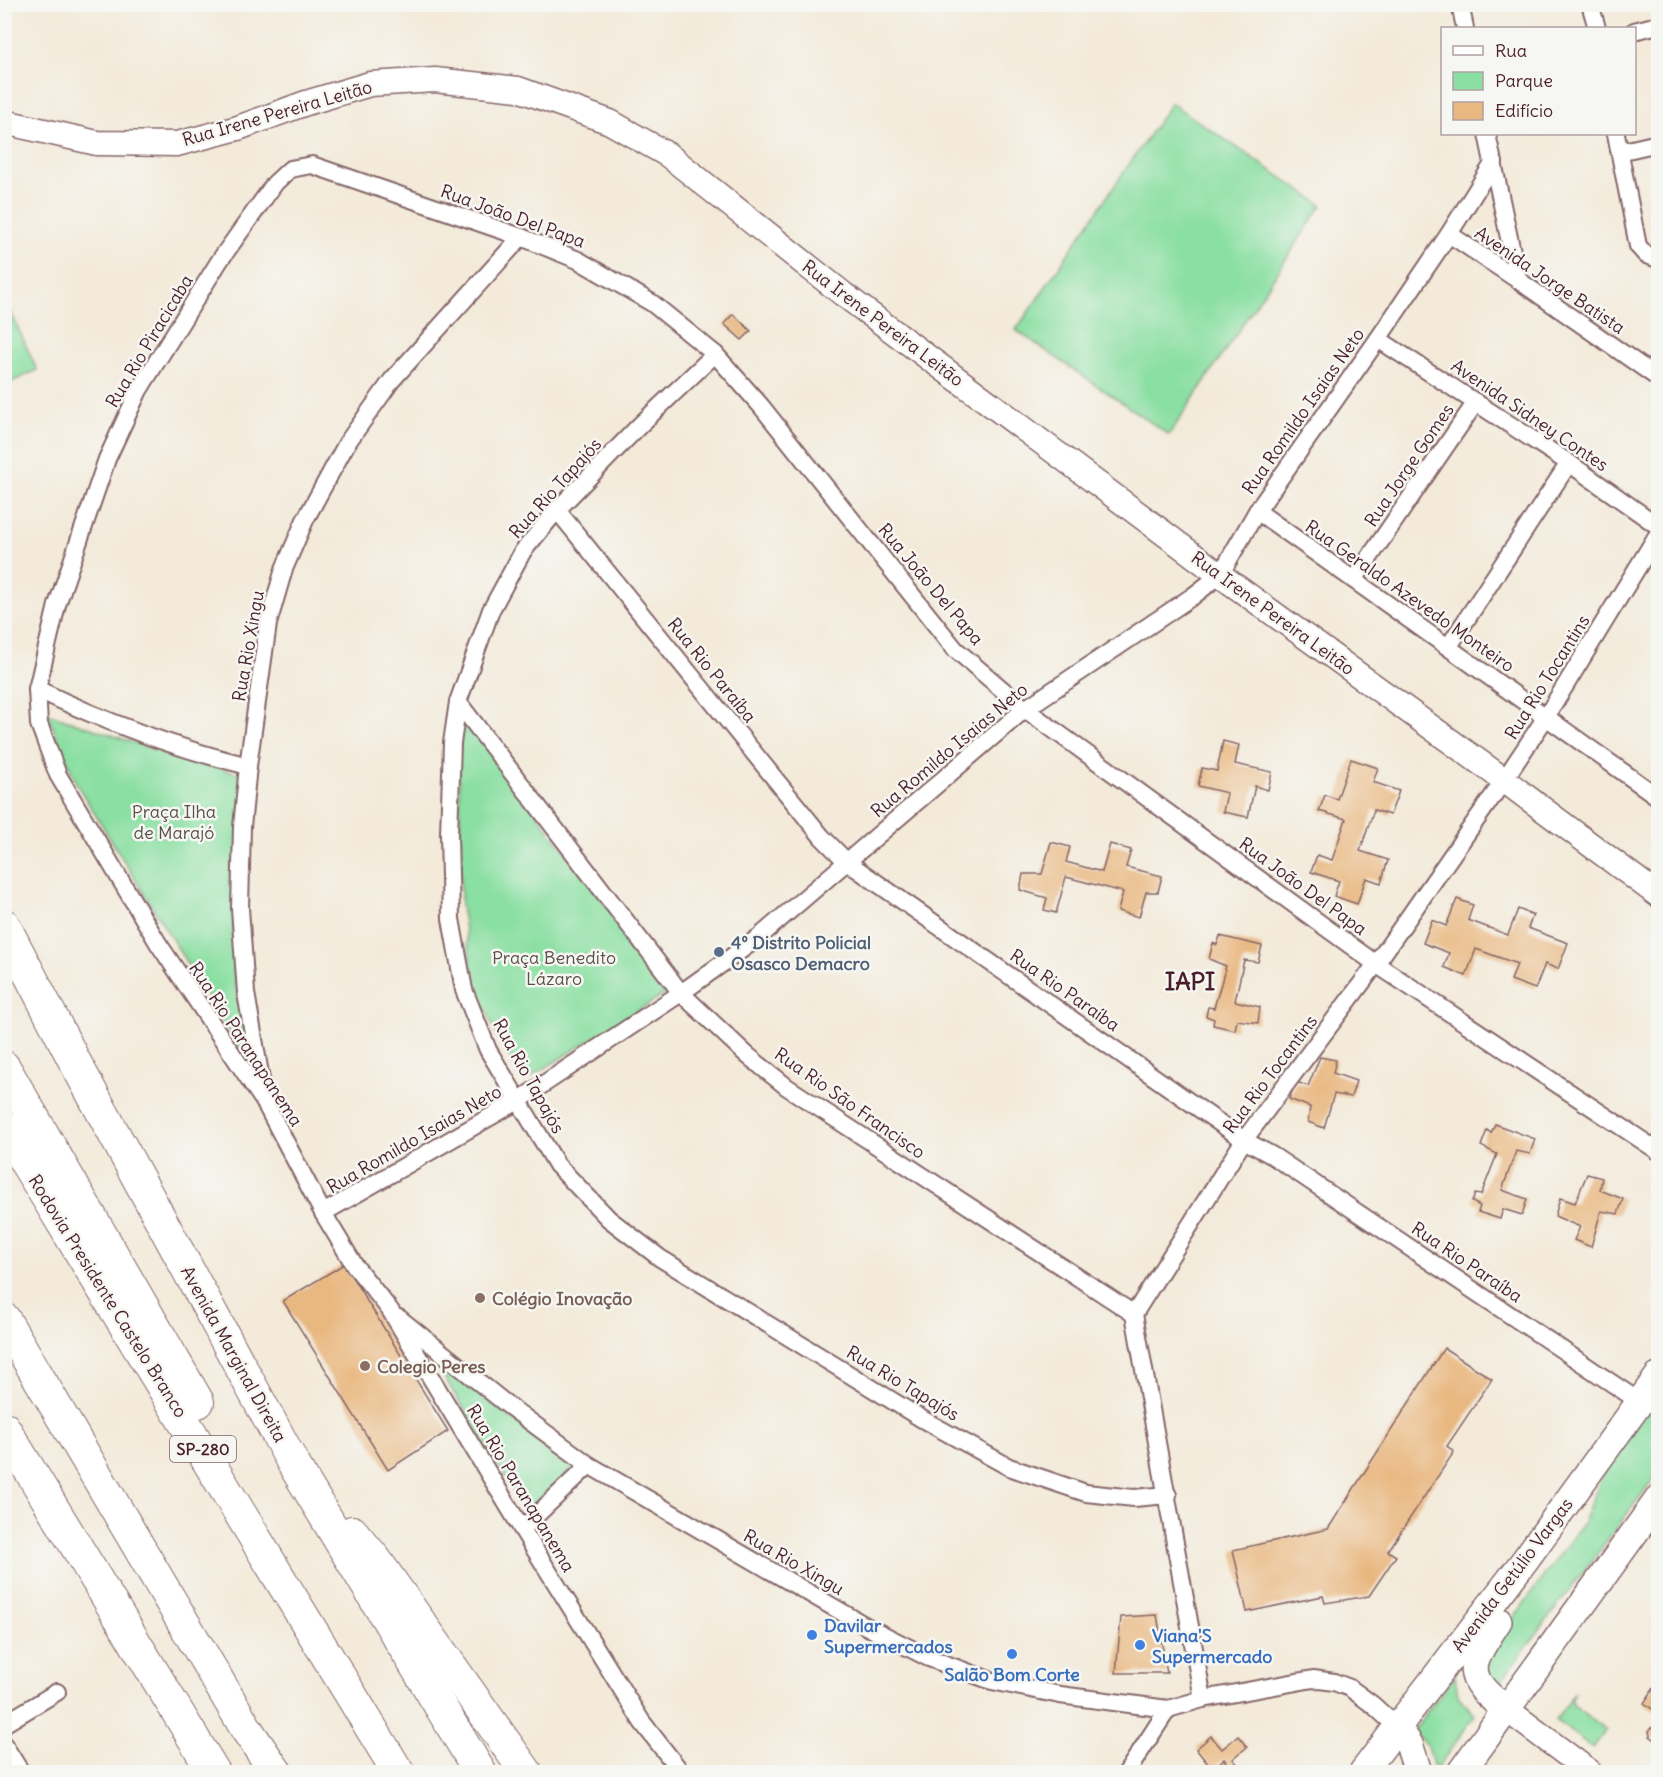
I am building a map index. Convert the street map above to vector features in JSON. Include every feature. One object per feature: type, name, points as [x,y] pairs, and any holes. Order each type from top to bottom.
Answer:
[{"type":"highway","name":"Avenida Marginal Direita","points":[[4,924],[75,1062],[294,1465],[480,1773]]},
{"type":"highway","points":[[4,1067],[205,1413],[229,1491]]},
{"type":"highway","name":"Rodovia Presidente Castelo Branco","points":[[4,1127],[229,1491],[398,1773]]},
{"type":"highway","points":[[4,1318],[247,1730],[276,1773]]},
{"type":"highway","points":[[4,1428],[214,1773]]},
{"type":"highway","points":[[294,1465],[375,1559],[526,1773]]},
{"type":"highway","points":[[193,1738],[205,1773]]},
{"type":"main road","name":"Avenida Getúlio Vargas","points":[[1363,1773],[1525,1560],[1659,1377]]},
{"type":"main road","points":[[1461,1773],[1659,1500]]},
{"type":"main road","points":[[1506,1709],[1491,1699],[1478,1685],[1473,1666],[1480,1650],[1521,1585],[1525,1560]]},
{"type":"main road","points":[[1397,1727],[1410,1744],[1418,1773]]},
{"type":"street","points":[[1461,4],[1465,27]]},
{"type":"street","points":[[1590,4],[1597,27]]},
{"type":"street","points":[[1636,31],[1659,25]]},
{"type":"street","name":"Rua Irene Pereira Leitão","points":[[4,122],[97,143],[177,144],[238,128],[306,103],[370,84],[435,80],[518,88],[610,122],[668,155],[843,294],[1220,575],[1659,895]]},
{"type":"street","points":[[1487,135],[1518,280]]},
{"type":"street","points":[[1616,135],[1638,246],[1646,255],[1659,259]]},
{"type":"street","points":[[1619,152],[1659,143]]},
{"type":"street","name":"Rua Romildo Isaias Neto","points":[[323,1213],[518,1101],[681,993],[758,938],[1025,708],[1193,596],[1220,575],[1257,511],[1378,339],[1449,234],[1494,162]]},
{"type":"street","name":"Rua João Del Papa","points":[[290,169],[312,165],[521,237],[578,260],[652,303],[715,354],[761,406],[955,649],[1025,708],[1376,964],[1659,1152]]},
{"type":"street","name":"Rua Rio Piracicaba","points":[[37,689],[57,605],[106,459],[139,390],[220,260],[276,183],[290,169]]},
{"type":"street","name":"Avenida Jorge Batista","points":[[1449,234],[1659,378]]},
{"type":"street","name":"Rua Rio Xingu","points":[[265,1103],[246,993],[240,908],[242,827],[268,624],[284,569],[305,520],[347,442],[392,380],[521,237]]},
{"type":"street","name":"Avenida Sidney Contes","points":[[1378,339],[1569,463],[1659,526]]},
{"type":"street","name":"Rua Rio Tapajós","points":[[715,354],[640,425],[557,510],[523,551],[491,610],[458,702],[452,754],[449,834],[451,919],[464,990],[488,1050],[557,1165],[609,1219],[660,1258],[922,1419],[1009,1467],[1086,1492],[1134,1498],[1168,1495]]},
{"type":"street","name":"Rua Jorge Gomes","points":[[1354,580],[1476,402]]},
{"type":"street","points":[[1449,646],[1569,463]]},
{"type":"street","name":"Rua Rio Paraíba","points":[[557,510],[822,837],[847,862],[1244,1140],[1273,1156],[1640,1402]]},
{"type":"street","name":"Rua Geraldo Azevedo Monteiro","points":[[1257,511],[1659,797]]},
{"type":"street","name":"Rua Rio Tocantins","points":[[1134,1314],[1244,1140],[1376,964],[1504,780],[1546,717],[1659,534]]},
{"type":"street","points":[[37,689],[83,711],[139,733],[200,754],[248,766]]},
{"type":"street","name":"Rua Rio Paranapanema","points":[[37,689],[39,724],[58,775],[158,943],[265,1103],[323,1213],[355,1266],[390,1310],[642,1722],[682,1771]]},
{"type":"street","name":"Rua Rio São Francisco","points":[[458,702],[681,993],[747,1055],[787,1088],[1134,1314]]},
{"type":"street","name":"Rua Rio Xingu","points":[[390,1310],[505,1403],[588,1465],[854,1620],[930,1658],[992,1682],[1060,1695],[1168,1709],[1203,1699],[1313,1679],[1334,1682],[1350,1688],[1397,1727]]},
{"type":"street","points":[[1134,1314],[1203,1699]]},
{"type":"street","points":[[522,1529],[588,1465]]},
{"type":"street","points":[[4,1724],[57,1692]]},
{"type":"street","points":[[1126,1773],[1168,1709]]},
{"type":"street","points":[[1506,1709],[1590,1773]]},
{"type":"street","points":[[4,1745],[21,1773]]},
{"type":"green space","points":[[1171,103],[1322,205],[1169,435],[1016,330]]},
{"type":"green space","points":[[4,297],[37,370],[5,385],[4,385]]},
{"type":"green space","name":"Praça Ilha de Marajó","points":[[47,713],[182,759],[246,775],[233,902],[235,981],[254,1072],[77,785]]},
{"type":"green space","name":"Praça Benedito Lázaro","points":[[462,714],[670,991],[524,1081],[496,1034],[474,982],[461,906],[459,750]]},
{"type":"green space","points":[[435,1362],[576,1466],[526,1511]]},
{"type":"green space","points":[[1658,1395],[1658,1473],[1495,1689],[1487,1673],[1489,1659],[1503,1632],[1583,1523],[1602,1475]]},
{"type":"green space","points":[[1455,1675],[1458,1696],[1475,1715],[1435,1771],[1428,1747],[1413,1731]]},
{"type":"green space","points":[[1575,1692],[1571,1701],[1575,1707],[1606,1730],[1593,1748],[1555,1720]]},
{"type":"building","points":[[733,314],[751,331],[742,340],[724,324]]},
{"type":"building","points":[[1223,741],[1239,745],[1235,764],[1272,772],[1268,790],[1255,786],[1248,817],[1223,812],[1227,793],[1198,786],[1202,768],[1217,771]]},
{"type":"building","points":[[1351,759],[1378,768],[1373,782],[1399,791],[1390,815],[1374,810],[1360,851],[1388,860],[1381,883],[1366,878],[1357,904],[1334,896],[1339,881],[1311,872],[1317,855],[1332,860],[1346,819],[1319,811],[1325,795],[1337,799]]},
{"type":"building","points":[[1051,842],[1070,847],[1066,862],[1102,872],[1110,844],[1131,850],[1126,867],[1162,876],[1158,892],[1146,892],[1139,917],[1118,911],[1123,892],[1066,877],[1056,913],[1044,910],[1047,898],[1020,890],[1023,874],[1042,874]]},
{"type":"building","points":[[1457,899],[1473,905],[1468,920],[1508,935],[1518,909],[1533,915],[1528,928],[1568,943],[1558,969],[1545,964],[1535,989],[1511,980],[1517,964],[1476,949],[1466,976],[1444,967],[1449,953],[1423,943],[1432,920],[1446,926]]},
{"type":"building","points":[[1220,936],[1262,946],[1258,962],[1244,960],[1235,1001],[1260,1007],[1258,1023],[1237,1020],[1235,1030],[1213,1025],[1214,1019],[1206,1016],[1208,1007],[1214,1008],[1226,966],[1209,959],[1213,943],[1217,945]]},
{"type":"building","points":[[1320,1057],[1336,1060],[1333,1073],[1356,1081],[1351,1097],[1334,1094],[1324,1128],[1308,1122],[1310,1107],[1289,1099],[1296,1082],[1308,1086]]},
{"type":"building","points":[[1495,1124],[1535,1139],[1530,1154],[1516,1151],[1502,1190],[1527,1199],[1522,1215],[1503,1209],[1500,1219],[1478,1212],[1480,1206],[1472,1202],[1475,1194],[1481,1195],[1497,1154],[1481,1146],[1487,1130],[1491,1133]]},
{"type":"building","points":[[1587,1174],[1602,1178],[1600,1190],[1623,1199],[1618,1214],[1601,1211],[1591,1247],[1574,1240],[1580,1227],[1555,1216],[1560,1198],[1575,1203]]},
{"type":"building","name":"Colegio Peres","points":[[344,1264],[448,1431],[388,1470],[283,1301]]},
{"type":"building","points":[[1444,1348],[1492,1379],[1447,1446],[1454,1452],[1388,1551],[1396,1556],[1369,1596],[1325,1603],[1323,1596],[1247,1612],[1233,1550],[1328,1529]]},
{"type":"building","name":"Viana'S Supermercado","points":[[1157,1615],[1167,1673],[1116,1673],[1121,1617]]},
{"type":"building","points":[[1658,1682],[1658,1713],[1644,1703]]},
{"type":"building","points":[[1655,1727],[1658,1728],[1658,1742],[1650,1736],[1649,1731]]},
{"type":"building","points":[[1211,1736],[1222,1749],[1238,1736],[1247,1747],[1233,1759],[1244,1772],[1212,1772],[1226,1761],[1224,1759],[1212,1769],[1196,1749]]},
{"type":"place","name":"4º Distrito Policial Osasco Demacro","points":[[719,952]]},
{"type":"place","name":"Colégio Inovação","points":[[480,1298]]},
{"type":"place","name":"Colegio Peres","points":[[365,1366]]},
{"type":"place","name":"Davilar Supermercados","points":[[812,1635]]},
{"type":"place","name":"Viana'S Supermercado","points":[[1140,1645]]},
{"type":"place","name":"Salão Bom Corte","points":[[1012,1654]]},
{"type":"district","name":"IAPI","points":[[1190,981]]}]
